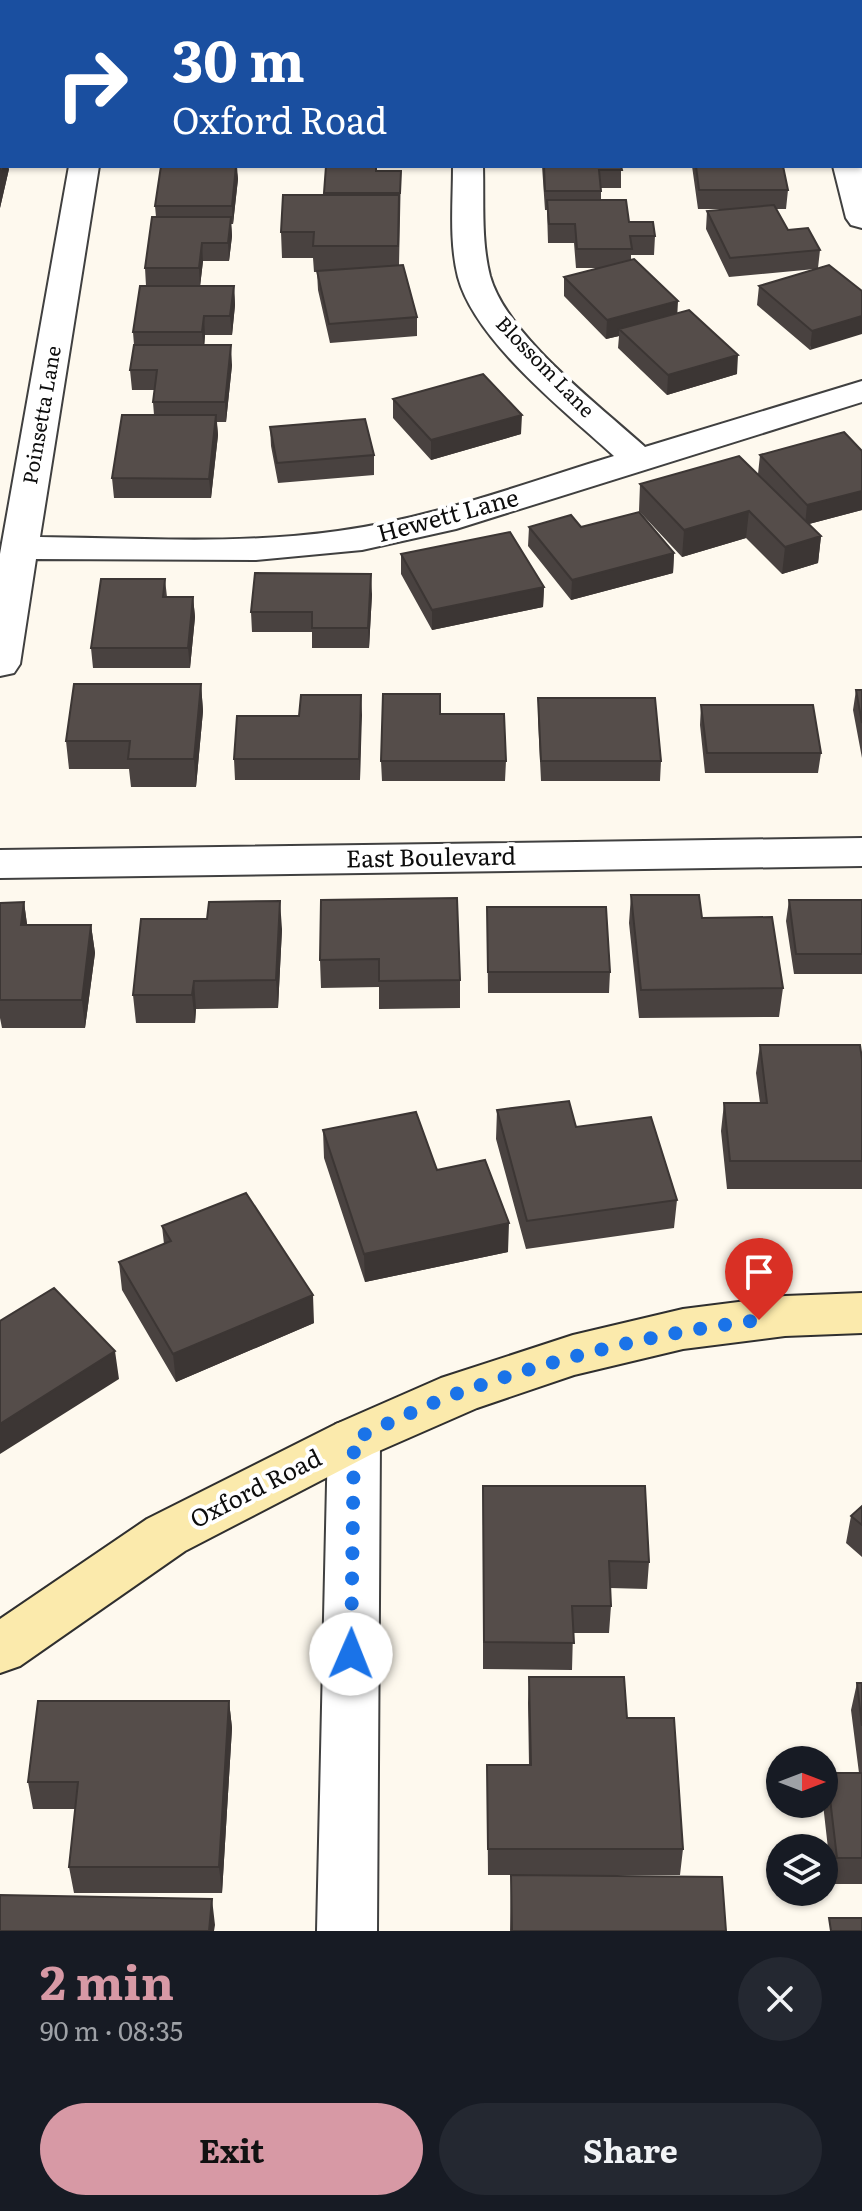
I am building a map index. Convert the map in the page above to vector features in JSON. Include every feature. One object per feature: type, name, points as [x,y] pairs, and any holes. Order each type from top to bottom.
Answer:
[{"type":"street","name":"Poinsetta Lane","points":[[0,664],[84,168]]},
{"type":"street","name":"Blossom Lane","points":[[468,168],[472,263],[478,290],[514,341],[638,459]]},
{"type":"street","points":[[849,168],[862,218]]},
{"type":"street","name":"Hewett Lane","points":[[20,548],[256,547],[332,543],[443,521],[862,391]]},
{"type":"street","name":"East Boulevard","points":[[0,864],[862,852]]},
{"type":"street","name":"Oxford Road","points":[[0,1649],[166,1535],[354,1439],[459,1393],[573,1355],[683,1329],[785,1316],[862,1313]]},
{"type":"street","points":[[347,1931],[354,1439]]},
{"type":"building","points":[[161,168],[236,168],[232,206],[155,206]]},
{"type":"building","points":[[326,168],[401,171],[400,193],[324,193]]},
{"type":"building","points":[[544,168],[622,168],[599,170],[601,191],[545,191]]},
{"type":"building","points":[[696,168],[783,168],[788,190],[699,190]]},
{"type":"building","points":[[283,195],[399,195],[398,246],[313,246],[314,232],[281,232]]},
{"type":"building","points":[[547,200],[626,200],[629,222],[653,222],[655,236],[630,236],[632,249],[577,249],[575,224],[549,224]]},
{"type":"building","points":[[774,205],[788,230],[808,228],[820,250],[730,258],[707,211]]},
{"type":"building","points":[[152,217],[231,217],[228,243],[202,243],[199,268],[145,268]]},
{"type":"building","points":[[634,259],[678,301],[607,320],[564,277]]},
{"type":"building","points":[[403,265],[417,317],[329,324],[317,271]]},
{"type":"building","points":[[829,265],[862,291],[862,316],[812,331],[759,286]]},
{"type":"building","points":[[140,286],[234,286],[230,316],[204,316],[202,332],[133,332]]},
{"type":"building","points":[[689,310],[738,355],[668,375],[619,329]]},
{"type":"building","points":[[134,345],[231,345],[225,402],[153,402],[157,370],[130,370]]},
{"type":"building","points":[[483,374],[522,415],[431,440],[393,399]]},
{"type":"building","points":[[122,415],[216,415],[209,479],[112,478]]},
{"type":"building","points":[[365,419],[374,455],[277,463],[270,427]]},
{"type":"building","points":[[844,432],[862,451],[862,491],[807,505],[760,455]]},
{"type":"building","points":[[739,456],[821,536],[785,547],[749,511],[684,530],[640,484]]},
{"type":"building","points":[[639,512],[674,553],[572,580],[529,527],[571,515],[581,527]]},
{"type":"building","points":[[510,532],[544,587],[432,610],[401,554]]},
{"type":"building","points":[[255,573],[371,574],[368,628],[312,628],[312,612],[251,612]]},
{"type":"building","points":[[101,579],[165,579],[163,597],[193,597],[188,648],[91,648]]},
{"type":"building","points":[[74,684],[201,684],[194,759],[128,759],[130,741],[66,741]]},
{"type":"building","points":[[856,690],[862,690],[862,723]]},
{"type":"building","points":[[383,694],[440,694],[440,714],[504,714],[506,761],[381,761]]},
{"type":"building","points":[[301,695],[361,695],[359,759],[234,759],[237,716],[299,716]]},
{"type":"building","points":[[538,698],[655,698],[661,761],[541,761]]},
{"type":"building","points":[[701,705],[813,705],[821,753],[707,753]]},
{"type":"building","points":[[631,895],[699,895],[702,918],[772,917],[783,988],[641,990]]},
{"type":"building","points":[[457,898],[460,980],[379,981],[379,959],[320,960],[321,900]]},
{"type":"building","points":[[789,900],[862,900],[862,954],[796,954]]},
{"type":"building","points":[[280,901],[276,980],[194,981],[192,995],[133,995],[141,919],[207,919],[209,902]]},
{"type":"building","points":[[24,902],[21,925],[91,925],[82,1000],[0,1000],[0,903]]},
{"type":"building","points":[[487,907],[606,907],[610,972],[488,972]]},
{"type":"building","points":[[760,1045],[860,1045],[862,1161],[730,1161],[724,1103],[767,1103]]},
{"type":"building","points":[[569,1101],[576,1127],[651,1117],[677,1200],[527,1221],[497,1110]]},
{"type":"building","points":[[416,1112],[437,1170],[485,1160],[509,1223],[364,1254],[323,1130]]},
{"type":"building","points":[[246,1193],[313,1295],[173,1354],[119,1262],[171,1241],[162,1226]]},
{"type":"building","points":[[54,1288],[115,1351],[0,1424],[0,1321]]},
{"type":"building","points":[[483,1486],[645,1486],[649,1562],[609,1561],[611,1606],[572,1606],[574,1643],[484,1642]]},
{"type":"building","points":[[862,1506],[862,1525],[851,1516]]},
{"type":"building","points":[[529,1677],[624,1677],[627,1718],[674,1718],[683,1849],[488,1849],[487,1765],[531,1765]]},
{"type":"building","points":[[857,1683],[862,1683],[862,1726]]},
{"type":"building","points":[[38,1701],[229,1701],[219,1867],[69,1867],[78,1782],[28,1782]]},
{"type":"building","points":[[838,1773],[862,1773],[862,1858],[838,1858],[838,1834],[834,1834],[832,1818],[838,1818]]},
{"type":"building","points":[[511,1875],[722,1877],[726,1931],[512,1931]]},
{"type":"building","points":[[0,1895],[212,1899],[209,1931],[0,1931]]},
{"type":"building","points":[[829,1918],[862,1918],[862,1931],[831,1931]]},
{"type":"route","points":[[351,1654],[354,1439],[459,1393],[573,1355],[683,1329],[759,1320]]}]
